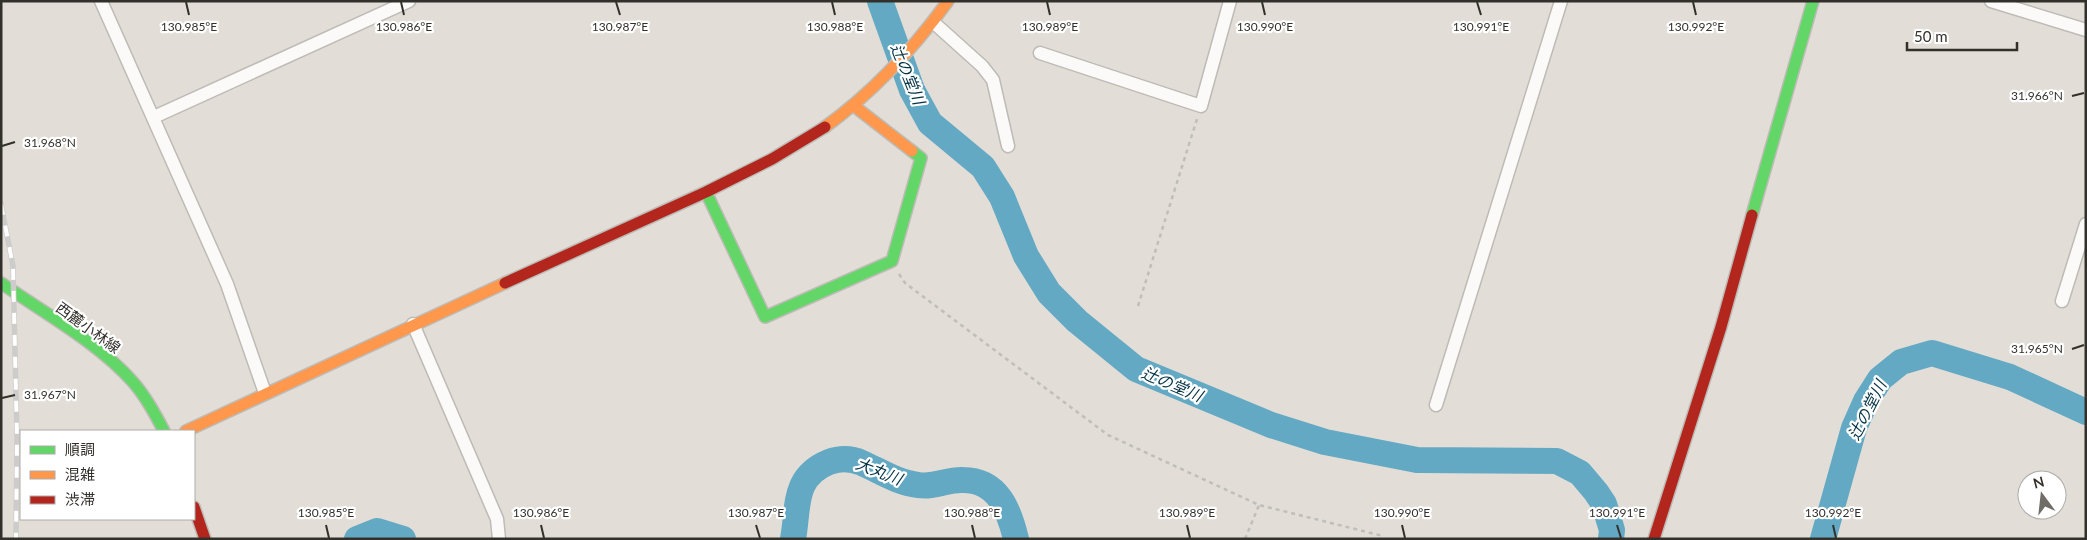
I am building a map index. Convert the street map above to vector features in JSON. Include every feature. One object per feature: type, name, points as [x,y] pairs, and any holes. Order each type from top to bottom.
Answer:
[{"type":"street","points":[[101,1],[227,284],[265,393]]},
{"type":"street","points":[[154,117],[409,1]]},
{"type":"street","points":[[188,430],[413,324],[706,192],[811,137],[854,106],[930,26],[948,1]]},
{"type":"street","points":[[1040,53],[1201,106],[1230,1]]},
{"type":"street","points":[[1436,405],[1561,1]]},
{"type":"street","points":[[1654,539],[1721,327],[1813,1]]},
{"type":"street","points":[[1991,1],[2086,30]]},
{"type":"street","points":[[930,26],[982,66],[993,80],[1008,146]]},
{"type":"street","points":[[706,192],[765,317],[892,261],[921,158],[854,106]]},
{"type":"street","points":[[2062,300],[2086,224]]},
{"type":"street","name":"西麓小林線","points":[[1,283],[101,352],[133,382],[152,408],[163,430]]},
{"type":"street","points":[[413,324],[497,519],[499,539]]},
{"type":"street","points":[[195,510],[205,539]]},
{"type":"path","points":[[1138,306],[1201,106]]},
{"type":"path","points":[[892,261],[905,283],[1108,435],[1259,505],[1383,536]]},
{"type":"path","points":[[1245,539],[1259,505]]},
{"type":"waterway","name":"辻の堂川","points":[[880,1],[912,90],[930,123],[983,167],[1002,197],[1026,256],[1049,293],[1077,321],[1136,369],[1271,425],[1325,442],[1417,460],[1557,461],[1580,473],[1596,492],[1604,504],[1612,530],[1611,539]]},
{"type":"waterway","name":"辻の堂川","points":[[1823,539],[1854,428],[1866,401],[1880,379],[1901,362],[1932,353],[2010,377],[2086,412]]},
{"type":"waterway","name":"大丸川","points":[[793,539],[799,494],[803,485],[817,468],[829,462],[846,459],[858,461],[911,484],[924,486],[963,480],[975,481],[985,485],[1000,499],[1010,518],[1016,539]]},
{"type":"waterway","name":"大丸川","points":[[357,539],[377,531],[403,539]]},
{"type":"railway","points":[[1,204],[13,266],[17,438],[16,539]]},
{"type":"traffic: fast","points":[[1752,215],[1813,1]]},
{"type":"traffic: fast","points":[[706,192],[765,317],[892,261],[921,158],[912,151]]},
{"type":"traffic: fast","points":[[1,283],[53,317],[120,368],[142,394],[163,430]]},
{"type":"traffic: slow","points":[[825,127],[876,85],[907,53],[948,1]]},
{"type":"traffic: slow","points":[[854,106],[912,151]]},
{"type":"traffic: slow","points":[[188,430],[505,283]]},
{"type":"traffic: jam","points":[[505,283],[706,192],[772,159],[825,127]]},
{"type":"traffic: jam","points":[[1654,539],[1721,327],[1752,215]]},
{"type":"traffic: jam","points":[[195,510],[205,539]]}]
